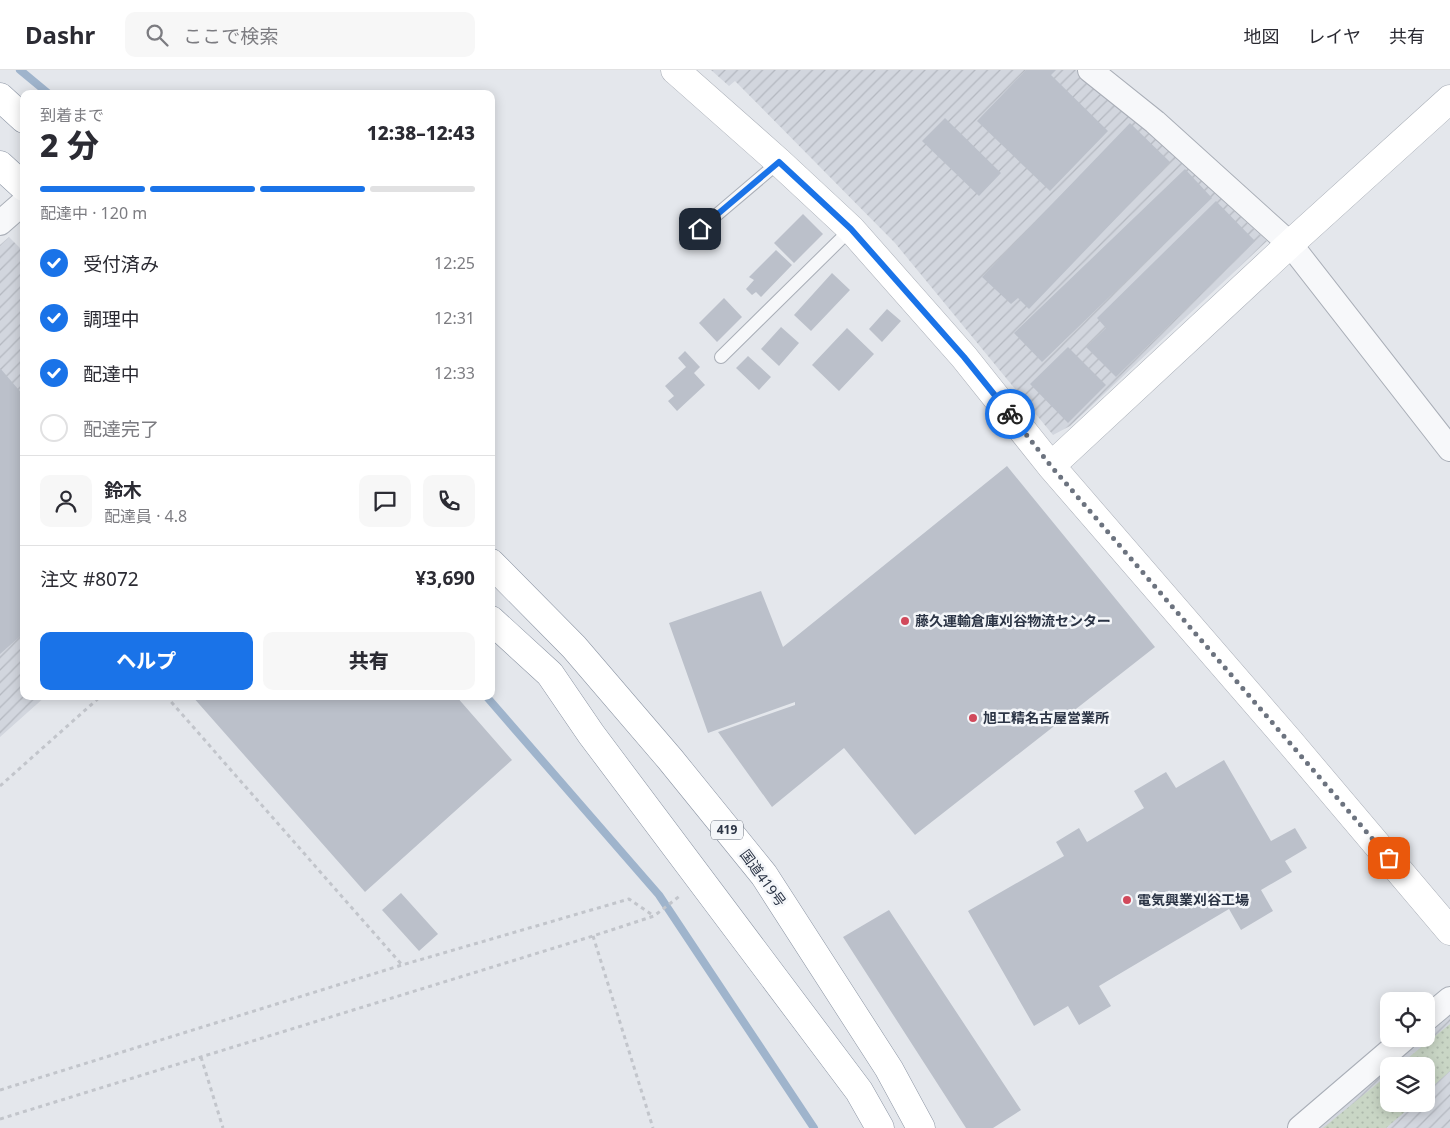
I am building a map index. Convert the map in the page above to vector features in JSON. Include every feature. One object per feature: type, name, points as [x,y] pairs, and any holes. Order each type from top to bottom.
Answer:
[{"type":"main road","points":[[675,70],[851,229],[964,357],[1051,466],[1290,742],[1450,931]]},
{"type":"main road","points":[[0,97],[20,115]]},
{"type":"main road","points":[[1051,466],[1290,244],[1450,100]]},
{"type":"main road","points":[[0,165],[20,183]]},
{"type":"main road","name":"国道419号","points":[[495,567],[574,647],[670,759],[764,875],[889,1069],[921,1128]]},
{"type":"main road","points":[[495,624],[550,674],[591,734],[860,1091],[880,1128]]},
{"type":"street","points":[[1090,70],[1155,122],[1290,244],[1450,449]]},
{"type":"street","points":[[0,223],[20,206]]},
{"type":"street","points":[[1435,1012],[1450,999]]},
{"type":"street","points":[[1300,1128],[1395,1047]]},
{"type":"lane","points":[[700,229],[779,162]]},
{"type":"lane","points":[[721,357],[851,229]]},
{"type":"path","points":[[0,786],[97,700]]},
{"type":"path","points":[[170,700],[402,965]]},
{"type":"path","points":[[0,1119],[654,916],[680,896]]},
{"type":"path","points":[[0,1090],[402,965],[628,899],[654,916]]},
{"type":"path","points":[[593,936],[653,1128]]},
{"type":"path","points":[[201,1057],[223,1128]]},
{"type":"shaded area","points":[[711,70],[1076,70],[1114,100],[1267,241],[1070,426],[1053,435],[895,243],[735,81],[729,86]]},
{"type":"shaded area","points":[[9,237],[20,248],[20,700],[42,700],[0,737],[0,245]]},
{"type":"shaded area","points":[[1450,999],[1450,1128],[1300,1128],[1380,1060],[1380,1112],[1435,1112],[1435,1057],[1383,1057],[1395,1047],[1435,1047],[1435,1012]]},
{"type":"green space","points":[[1450,1024],[1450,1071],[1435,1084],[1435,1057],[1409,1057],[1422,1047],[1435,1047],[1435,1036]]},
{"type":"green space","points":[[1380,1081],[1380,1112],[1405,1112],[1386,1128],[1323,1128]]},
{"type":"building","points":[[1026,70],[1056,70],[1051,75],[1108,131],[1050,191],[977,121]]},
{"type":"building","points":[[945,118],[1001,173],[979,196],[922,141]]},
{"type":"building","points":[[1130,123],[1170,162],[1029,309],[1018,298],[1011,304],[982,277]]},
{"type":"building","points":[[1185,169],[1212,198],[1042,362],[1014,333]]},
{"type":"building","points":[[1216,201],[1255,241],[1116,377],[1086,347],[1106,328],[1097,318]]},
{"type":"building","points":[[803,214],[823,234],[794,263],[774,243]]},
{"type":"building","points":[[776,250],[792,265],[761,297],[756,292],[752,295],[746,289],[754,280],[749,277]]},
{"type":"building","points":[[832,273],[850,290],[811,331],[794,315]]},
{"type":"building","points":[[724,298],[742,317],[717,342],[699,323]]},
{"type":"building","points":[[887,309],[901,321],[882,342],[869,329]]},
{"type":"building","points":[[781,327],[799,343],[779,366],[761,349]]},
{"type":"building","points":[[847,328],[874,354],[839,391],[812,365]]},
{"type":"building","points":[[1068,347],[1106,385],[1068,423],[1030,384]]},
{"type":"building","points":[[685,351],[700,367],[694,373],[705,385],[677,411],[668,401],[674,396],[665,386],[686,367],[678,358]]},
{"type":"building","points":[[748,356],[771,377],[759,390],[736,368]]},
{"type":"building","points":[[0,368],[20,391],[20,636],[0,654]]},
{"type":"building","points":[[1007,466],[1155,647],[915,835],[844,748],[772,807],[718,732],[795,705],[795,702],[708,733],[669,623],[761,591],[783,647]]},
{"type":"building","points":[[196,700],[460,700],[512,760],[365,892]]},
{"type":"building","name":"電気興業刈谷工場","points":[[1224,760],[1271,841],[1295,828],[1307,848],[1285,861],[1292,872],[1261,890],[1273,911],[1241,930],[1229,909],[1099,986],[1111,1006],[1079,1025],[1068,1006],[1034,1026],[968,911],[1064,856],[1056,842],[1079,828],[1087,842],[1144,808],[1134,791],[1166,772],[1176,788]]},
{"type":"building","points":[[401,893],[438,934],[419,951],[382,910]]},
{"type":"building","points":[[889,910],[1021,1110],[993,1128],[966,1128],[843,937]]},
{"type":"waterway","points":[[20,70],[44,90]]},
{"type":"waterway","points":[[489,700],[659,895],[814,1128]]},
{"type":"way so far","points":[[1010,414],[1051,466],[1389,858]]},
{"type":"place","name":"藤久運輸倉庫刈谷物流センター","points":[[905,621]]},
{"type":"place","name":"旭工精名古屋営業所","points":[[973,718]]},
{"type":"place","name":"電気興業刈谷工場","points":[[1127,900]]},
{"type":"route","points":[[700,229],[779,162],[851,229],[964,357],[1010,414]]}]
